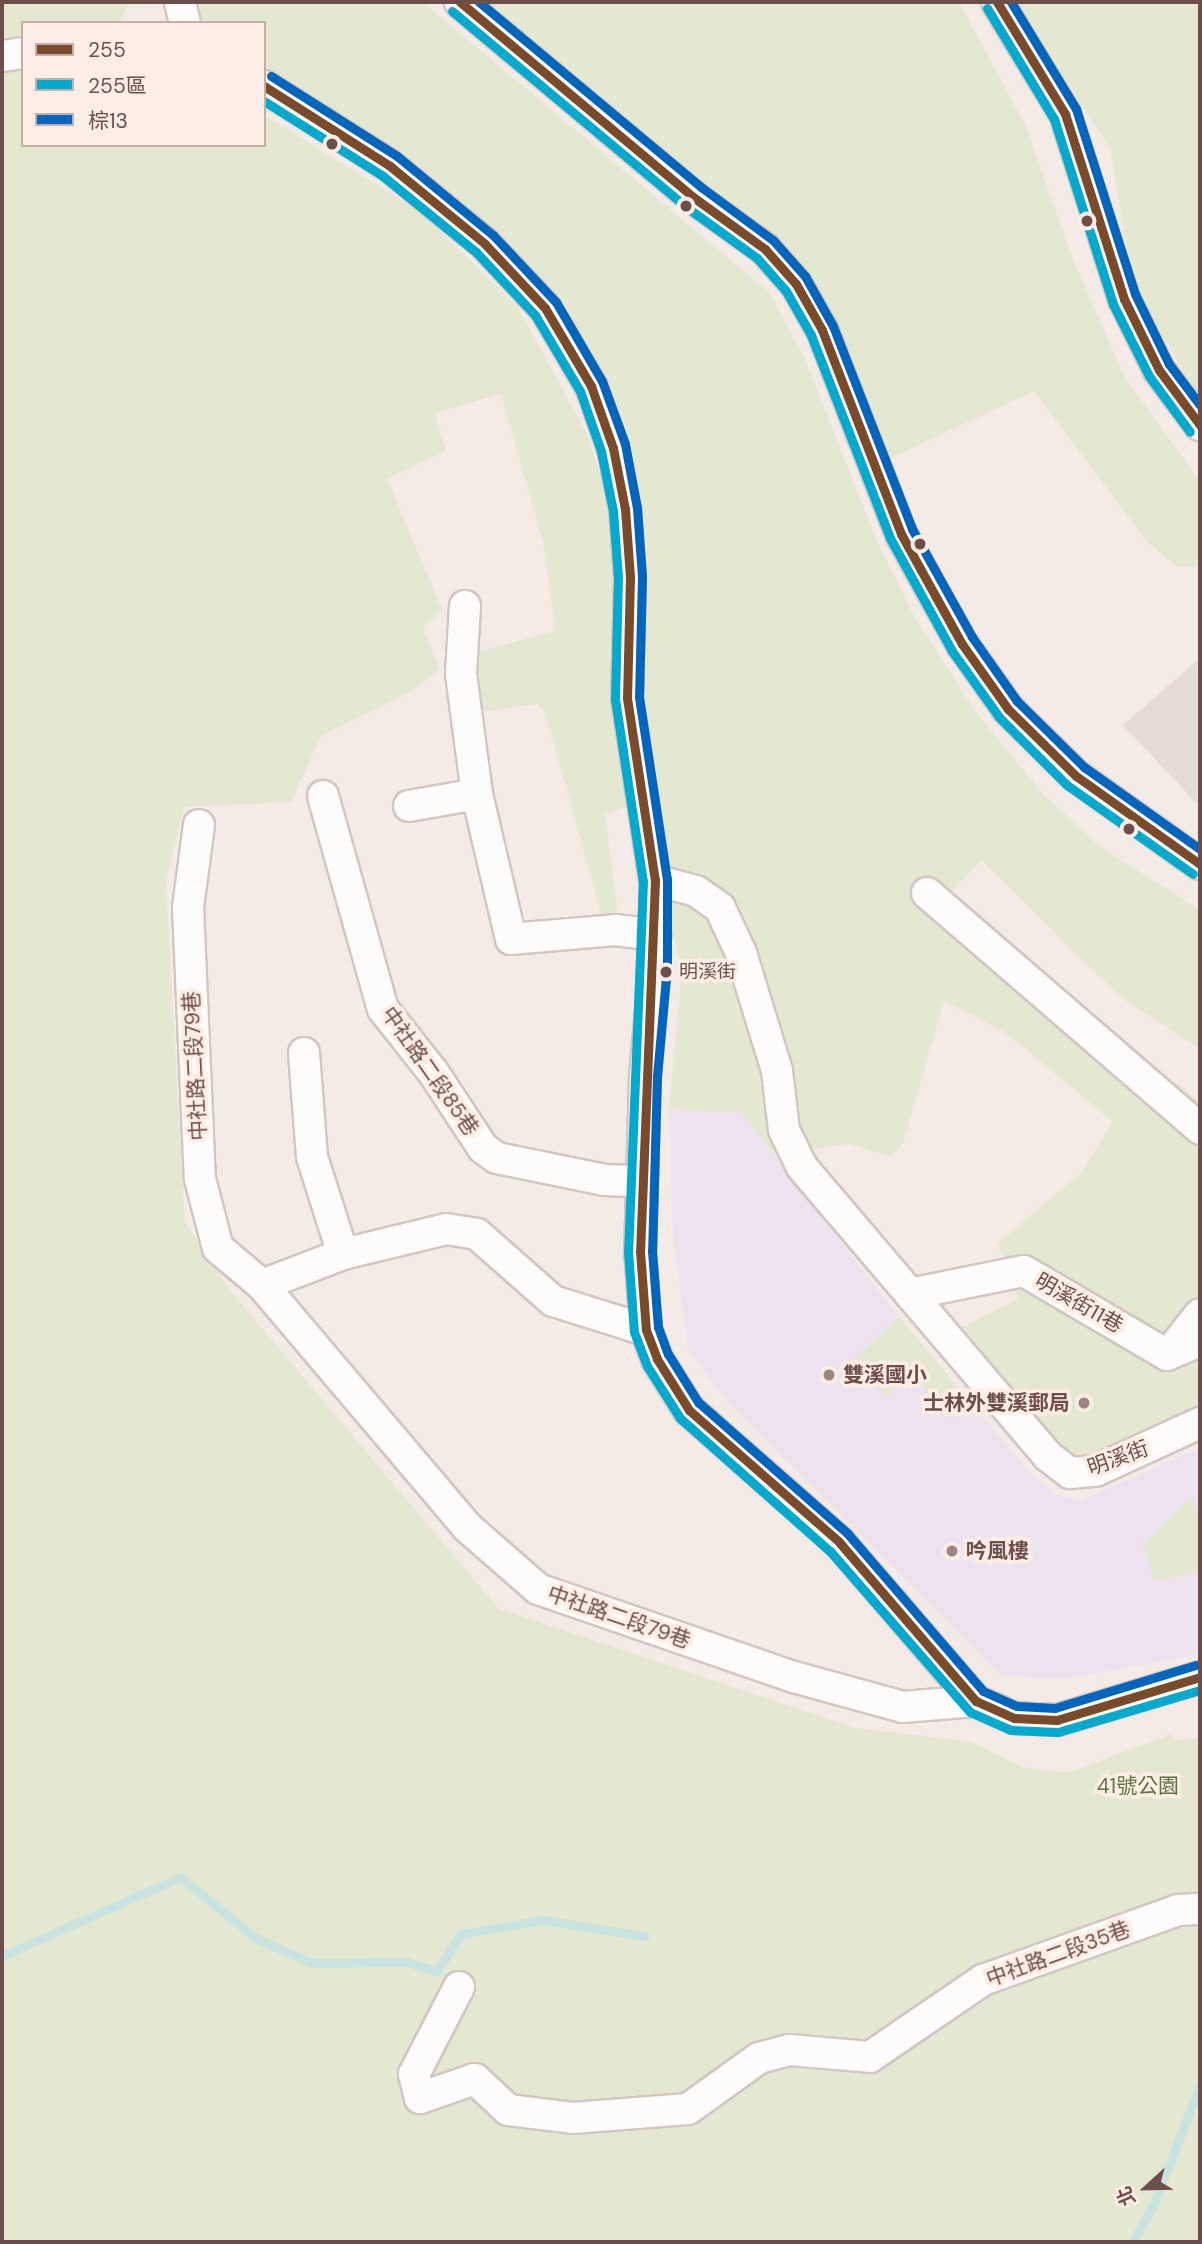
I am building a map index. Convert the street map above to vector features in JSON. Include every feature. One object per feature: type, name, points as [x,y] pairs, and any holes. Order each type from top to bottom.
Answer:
[{"type":"street","points":[[180,2],[185,21]]},
{"type":"street","points":[[460,2],[693,197],[765,250],[796,284],[822,330],[901,534],[962,644],[1008,709],[1076,776],[1200,864]]},
{"type":"street","points":[[998,2],[1065,114],[1124,299],[1159,370],[1200,425]]},
{"type":"street","points":[[2,56],[21,53]]},
{"type":"street","points":[[266,87],[390,166],[485,243],[545,308],[591,386],[613,448],[625,509],[630,577],[627,698],[654,880],[656,935],[640,1181],[646,1330],[657,1360],[689,1410],[839,1542],[976,1701],[1014,1718],[1057,1720],[1200,1677]]},
{"type":"street","points":[[465,606],[461,674],[477,794],[511,939],[615,930],[656,935]]},
{"type":"street","points":[[409,806],[477,794]]},
{"type":"street","name":"中社路二段85巷","points":[[323,796],[383,1009],[433,1072],[482,1148],[497,1158],[592,1177],[640,1181]]},
{"type":"street","name":"中社路二段79巷","points":[[199,825],[188,907],[200,1179],[218,1248],[262,1284],[467,1527],[538,1589],[794,1677],[903,1707],[976,1701]]},
{"type":"street","name":"明溪街","points":[[654,880],[696,891],[720,908],[741,953],[777,1071],[784,1130],[802,1167],[1008,1412],[1070,1473],[1095,1471],[1200,1423]]},
{"type":"street","points":[[927,893],[1200,1129]]},
{"type":"street","points":[[304,1053],[312,1157],[343,1254]]},
{"type":"street","points":[[262,1284],[343,1254],[446,1229],[477,1234],[553,1301],[646,1330]]},
{"type":"street","name":"明溪街11巷","points":[[909,1294],[1024,1271],[1167,1355]]},
{"type":"street","points":[[1167,1355],[1200,1314]]},
{"type":"street","points":[[1167,1355],[1200,1341]]},
{"type":"street","name":"中社路二段35巷","points":[[459,1987],[414,2074],[421,2098],[475,2079],[508,2110],[573,2118],[688,2109],[759,2058],[789,2050],[870,2057],[983,1980],[1178,1910],[1200,1909]]},
{"type":"shaded area","points":[[1200,658],[1200,807],[1123,725]]},
{"type":"shaded area","name":"雙溪國小","points":[[669,1109],[742,1113],[895,1312],[1033,1476],[1054,1493],[1080,1501],[1200,1448],[1200,1654],[1065,1679],[1002,1676],[727,1401],[688,1349],[673,1235]]},
{"type":"green space","points":[[2,2],[129,2],[121,21],[21,21],[21,44],[2,46]]},
{"type":"green space","points":[[194,2],[423,2],[769,292],[804,357],[878,543],[915,618],[975,711],[1043,794],[1103,849],[1200,910],[1200,1049],[1120,997],[981,860],[948,895],[1070,1007],[1200,1101],[1200,1411],[1149,1435],[1081,1457],[1064,1457],[964,1338],[962,1327],[1018,1299],[998,1243],[1081,1173],[1113,1122],[1006,1033],[944,1001],[903,1143],[892,1157],[849,1144],[774,1154],[742,1113],[669,1109],[682,970],[663,894],[638,712],[638,622],[570,326],[266,77],[266,21],[198,21]]},
{"type":"green space","points":[[482,2],[959,2],[1026,127],[1072,257],[1125,378],[1200,481],[1200,566],[1177,567],[1147,541],[1034,391],[887,460],[837,335],[657,151]]},
{"type":"green space","points":[[1014,2],[1200,2],[1200,400],[1133,284],[1110,148]]},
{"type":"green space","name":"41號公園","points":[[21,65],[21,147],[266,147],[266,116],[418,210],[518,307],[587,434],[609,500],[637,804],[605,814],[618,916],[606,924],[600,909],[545,712],[537,704],[490,711],[480,710],[476,704],[474,653],[555,631],[544,545],[501,394],[435,413],[446,451],[387,479],[442,610],[423,627],[439,669],[411,692],[321,736],[291,802],[184,807],[166,881],[185,1222],[229,1289],[498,1608],[856,1728],[972,1742],[1022,1767],[1067,1773],[1171,1734],[1176,1741],[1200,1737],[1200,2242],[2,2242],[2,69]]},
{"type":"green space","points":[[899,1317],[970,1402],[953,1418],[911,1373],[886,1396],[853,1360]]},
{"type":"green space","points":[[1189,1499],[1200,1509],[1200,1571],[1154,1581],[1143,1544]]},
{"type":"waterway","points":[[2,1956],[180,1877],[254,1937],[311,1963],[407,1962],[437,1971],[461,1934],[543,1920],[645,1936]]},
{"type":"waterway","points":[[1133,2242],[1155,2201],[1200,2085]]},
{"type":"transit line","name":"255","points":[[460,2],[693,197],[765,249],[796,284],[822,330],[901,534],[962,644],[1008,709],[1076,776],[1200,864]]},
{"type":"transit line","name":"棕13","points":[[479,2],[701,187],[773,240],[805,276],[833,326],[912,529],[972,637],[1017,701],[1084,767],[1200,849]]},
{"type":"transit line","name":"255","points":[[997,2],[1065,114],[1124,299],[1159,370],[1200,425]]},
{"type":"transit line","name":"棕13","points":[[1011,2],[1076,109],[1135,294],[1169,364],[1200,405]]},
{"type":"transit line","name":"255區","points":[[987,8],[1054,119],[1113,304],[1149,376],[1190,432]]},
{"type":"transit line","name":"255區","points":[[452,11],[685,206],[757,258],[786,291],[811,335],[890,538],[952,651],[999,717],[1067,785],[1193,874]]},
{"type":"transit line","name":"棕13","points":[[271,76],[397,156],[493,235],[556,302],[602,381],[625,444],[637,508],[642,576],[639,697],[667,879],[667,966],[657,1076],[652,1251],[658,1327],[668,1354],[698,1402],[848,1534],[983,1691],[1017,1706],[1055,1708],[1196,1665]]},
{"type":"transit line","name":"255","points":[[266,87],[390,166],[484,243],[545,308],[591,386],[613,448],[625,509],[630,577],[627,698],[655,880],[640,1251],[646,1330],[657,1359],[689,1410],[839,1542],[976,1701],[1014,1718],[1057,1720],[1200,1677]]},
{"type":"transit line","name":"255區","points":[[266,102],[383,176],[476,252],[535,315],[580,391],[601,451],[613,511],[618,577],[615,699],[643,881],[628,1251],[634,1332],[647,1366],[680,1418],[830,1551],[970,1712],[1011,1730],[1058,1732],[1200,1690]]},
{"type":"place","name":"明溪街","points":[[666,972]]},
{"type":"place","name":"雙溪國小","points":[[829,1375]]},
{"type":"place","name":"士林外雙溪郵局","points":[[1084,1403]]},
{"type":"place","name":"吟風樓","points":[[952,1551]]}]
